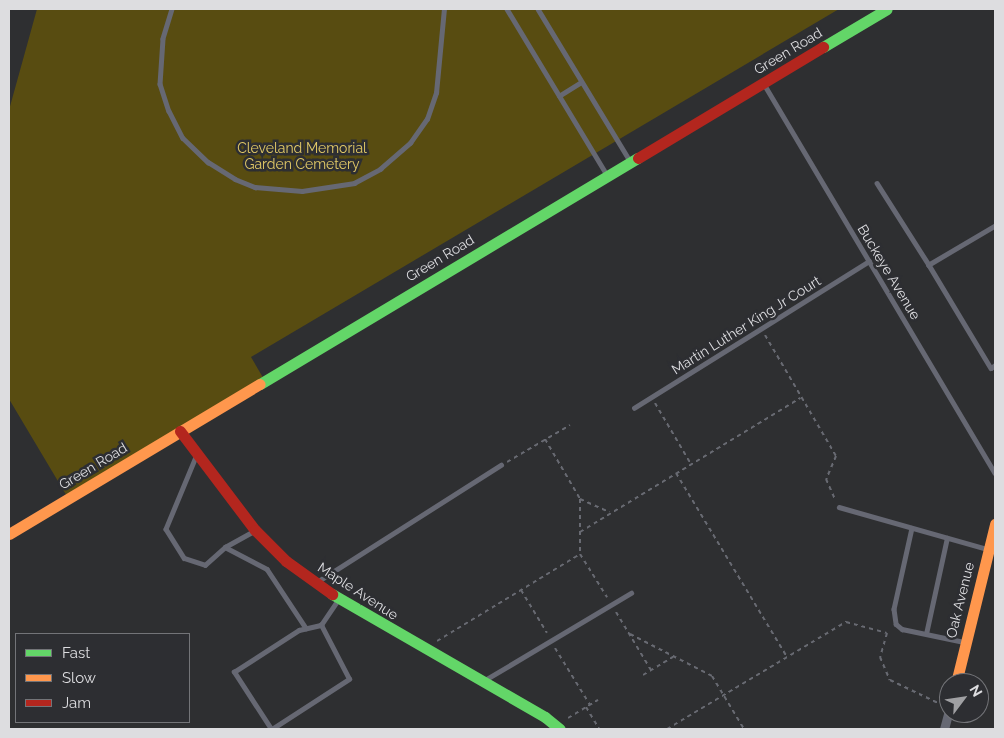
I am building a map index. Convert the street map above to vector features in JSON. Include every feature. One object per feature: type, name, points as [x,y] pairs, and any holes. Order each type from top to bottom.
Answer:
[{"type":"main road","name":"Green Road","points":[[9,534],[887,9]]},
{"type":"main road","name":"Maple Avenue","points":[[180,431],[255,530],[286,561],[339,599],[557,727]]},
{"type":"main road","name":"Oak Avenue","points":[[958,673],[995,524]]},
{"type":"lane","points":[[172,9],[162,39],[160,84],[169,111],[183,138],[208,162],[235,179],[255,187],[302,191],[354,183],[380,169],[410,143],[427,119],[436,93],[444,9]]},
{"type":"lane","points":[[507,9],[608,176]]},
{"type":"lane","points":[[538,9],[631,162]]},
{"type":"lane","points":[[559,96],[582,82]]},
{"type":"lane","name":"Buckeye Avenue","points":[[763,83],[995,473]]},
{"type":"lane","points":[[877,183],[991,368],[995,366]]},
{"type":"lane","points":[[929,265],[995,226]]},
{"type":"lane","name":"Martin Luther King Jr Court","points":[[634,408],[869,261]]},
{"type":"lane","points":[[197,454],[166,529],[184,558],[205,566],[225,547],[255,530]]},
{"type":"lane","points":[[316,582],[501,466]]},
{"type":"lane","points":[[839,508],[988,550]]},
{"type":"lane","points":[[912,528],[894,609],[896,624],[902,629],[965,643]]},
{"type":"lane","points":[[926,634],[947,538]]},
{"type":"lane","points":[[225,547],[267,569],[306,628]]},
{"type":"lane","points":[[482,682],[631,593]]},
{"type":"lane","points":[[320,625],[349,679],[272,729],[234,672],[306,628],[320,625],[339,599]]},
{"type":"path","points":[[762,328],[800,398],[836,456],[826,479],[839,508]]},
{"type":"path","points":[[652,397],[691,464]]},
{"type":"path","points":[[580,532],[608,512],[800,398]]},
{"type":"path","points":[[501,466],[570,425]]},
{"type":"path","points":[[423,649],[580,554],[580,499],[545,439]]},
{"type":"path","points":[[676,473],[786,656]]},
{"type":"path","points":[[580,499],[608,512]]},
{"type":"path","points":[[666,729],[846,622],[886,633],[880,657],[890,680],[939,704]]},
{"type":"path","points":[[630,634],[712,676],[744,729]]},
{"type":"path","points":[[643,675],[674,657]]},
{"type":"path","points":[[557,727],[598,700]]},
{"type":"path","points":[[586,707],[599,729]]},
{"type":"green space","name":"Cleveland Memorial Garden Cemetery","points":[[37,9],[839,9],[251,357],[265,381],[68,498],[9,399],[9,110]]},
{"type":"traffic: fast","points":[[823,47],[887,9]]},
{"type":"traffic: fast","points":[[260,384],[638,158]]},
{"type":"traffic: fast","points":[[332,594],[545,717],[560,729]]},
{"type":"traffic: slow","points":[[9,534],[260,384]]},
{"type":"traffic: slow","points":[[958,673],[995,524]]},
{"type":"traffic: jam","points":[[638,158],[823,47]]},
{"type":"traffic: jam","points":[[180,431],[255,530],[286,561],[332,594]]}]
